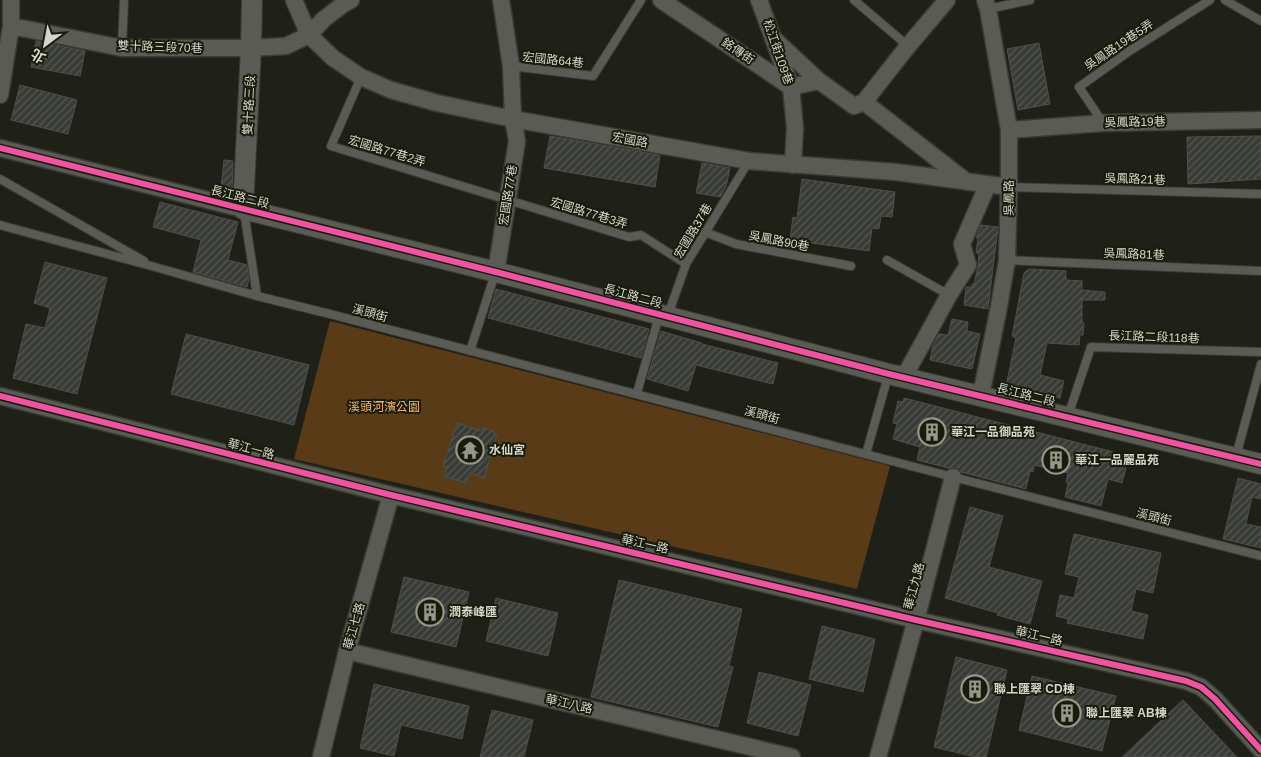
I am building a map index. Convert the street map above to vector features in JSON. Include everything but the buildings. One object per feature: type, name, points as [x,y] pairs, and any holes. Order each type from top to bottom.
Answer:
[{"type":"street","points":[[0,95],[11,26],[12,0]]},
{"type":"street","name":"雙十路三段","points":[[243,209],[252,0]]},
{"type":"street","name":"宏國路","points":[[294,0],[309,35],[332,58],[360,77],[392,90],[437,103],[513,119],[749,161],[896,172],[1009,187]]},
{"type":"street","points":[[309,35],[324,19],[351,0]]},
{"type":"street","name":"宏國路77巷","points":[[496,272],[517,141],[513,119],[511,66],[501,0]]},
{"type":"street","name":"銘傳街","points":[[661,0],[790,86]]},
{"type":"street","name":"松江街109巷","points":[[759,0],[790,86],[795,128],[793,165]]},
{"type":"street","points":[[774,39],[819,81],[854,106],[864,102],[947,0]]},
{"type":"street","name":"吳鳳路","points":[[981,395],[1007,260],[1009,187],[1009,130],[986,4]]},
{"type":"street","name":"雙十路三段70巷","points":[[11,26],[122,48],[251,48],[286,46],[309,35]]},
{"type":"street","points":[[790,86],[819,81]]},
{"type":"street","points":[[864,102],[967,182]]},
{"type":"street","name":"吳鳳路19巷","points":[[1009,130],[1103,123],[1261,120]]},
{"type":"street","name":"長江路二段","points":[[0,148],[496,272],[896,375],[1261,464]]},
{"type":"street","name":"吳鳳路","points":[[896,375],[968,265],[962,244],[988,184]]},
{"type":"street","name":"華江一路","points":[[0,396],[391,495],[916,620],[1186,681],[1201,688],[1215,699],[1261,750]]},
{"type":"street","name":"華江九路","points":[[878,757],[953,477]]},
{"type":"street","name":"華江七路","points":[[321,757],[347,651],[391,495]]},
{"type":"street","name":"華江八路","points":[[347,651],[792,757]]},
{"type":"lane","points":[[122,48],[124,0]]},
{"type":"lane","name":"宏國路64巷","points":[[511,66],[593,76],[641,0]]},
{"type":"lane","points":[[854,0],[908,46]]},
{"type":"lane","points":[[986,4],[1030,0]]},
{"type":"lane","name":"吳鳳路19巷5弄","points":[[1103,123],[1079,87],[1131,50],[1210,0]]},
{"type":"lane","points":[[1225,0],[1261,21]]},
{"type":"lane","name":"宏國路77巷2弄","points":[[360,77],[332,146],[508,199]]},
{"type":"lane","name":"宏國路37巷","points":[[636,394],[663,316],[686,264],[749,161]]},
{"type":"lane","points":[[0,179],[155,267]]},
{"type":"lane","name":"吳鳳路21巷","points":[[1009,187],[1261,194]]},
{"type":"lane","name":"宏國路77巷3弄","points":[[508,199],[629,237],[641,235],[686,264]]},
{"type":"lane","points":[[243,209],[257,296]]},
{"type":"lane","points":[[0,225],[155,267]]},
{"type":"lane","name":"吳鳳路90巷","points":[[705,232],[736,244],[851,266]]},
{"type":"lane","points":[[887,260],[949,295]]},
{"type":"lane","name":"吳鳳路81巷","points":[[1007,260],[1261,271]]},
{"type":"lane","name":"溪頭街","points":[[155,267],[257,296],[1261,556]]},
{"type":"lane","points":[[470,350],[496,272]]},
{"type":"lane","name":"長江路二段118巷","points":[[1068,417],[1091,347],[1261,352]]},
{"type":"lane","points":[[1235,458],[1261,364]]},
{"type":"lane","points":[[866,454],[896,375]]},
{"type":"green space","name":"溪頭河濱公園","points":[[330,321],[890,466],[857,589],[294,459]]},
{"type":"cycle path","points":[[0,148],[496,272],[889,374],[1261,464]]},
{"type":"cycle path","points":[[0,396],[391,495],[916,620],[1186,681],[1201,687],[1215,699],[1261,750]]},
{"type":"place","name":"華江一品御品苑","points":[[932,432]]},
{"type":"place","name":"水仙宮","points":[[470,450]]},
{"type":"place","name":"華江一品麗品苑","points":[[1056,460]]},
{"type":"place","name":"潤泰峰匯","points":[[430,612]]},
{"type":"place","name":"聯上匯翠 CD棟","points":[[975,689]]},
{"type":"place","name":"聯上匯翠 AB棟","points":[[1067,713]]}]
